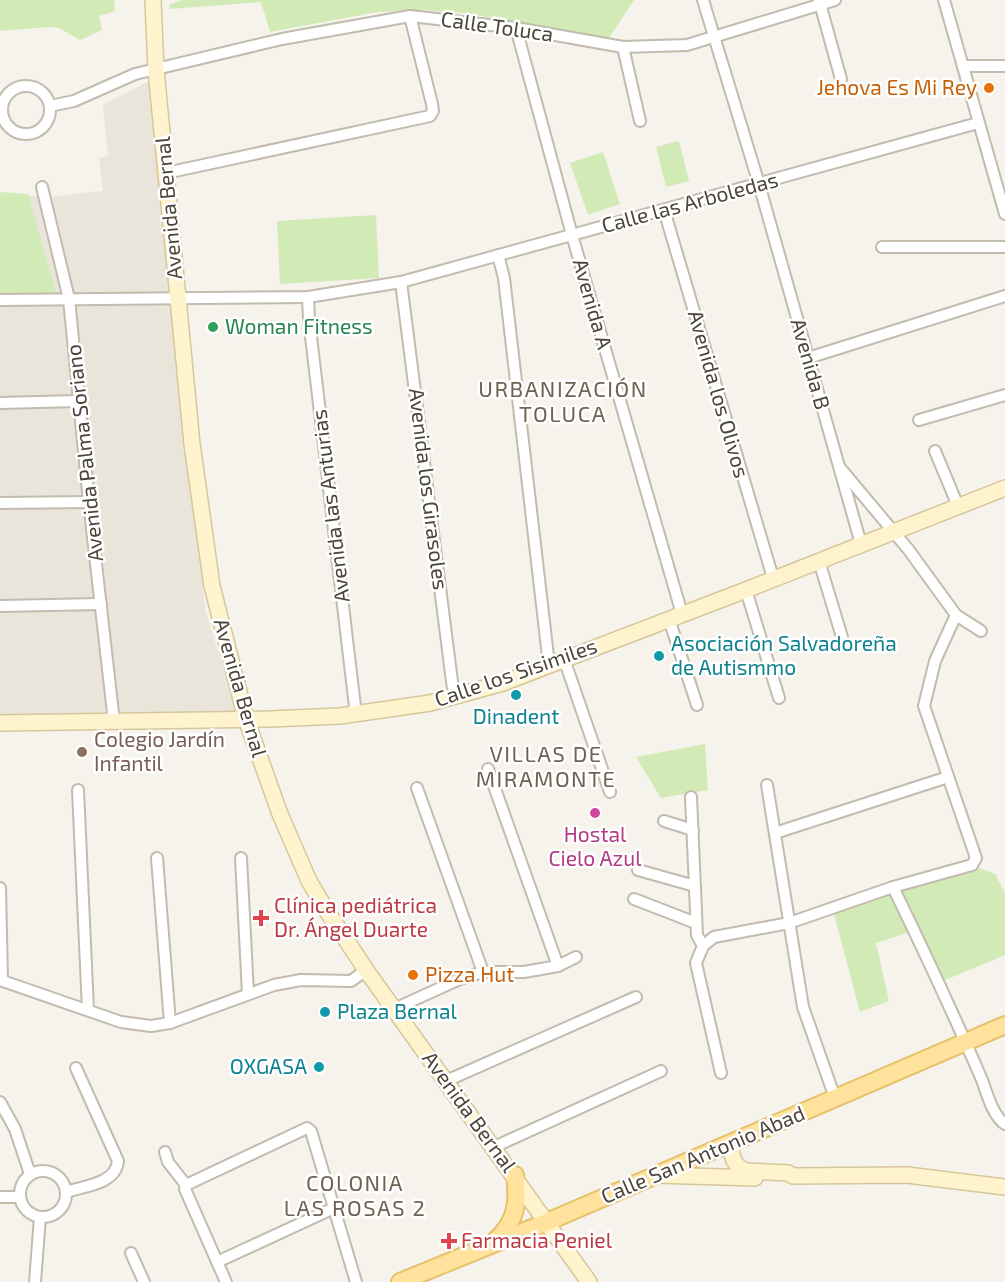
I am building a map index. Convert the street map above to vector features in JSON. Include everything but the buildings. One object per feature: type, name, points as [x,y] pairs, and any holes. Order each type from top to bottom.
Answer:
[{"type":"main road","name":"Avenida Bernal","points":[[153,0],[156,70],[192,444],[212,586],[246,719],[276,805],[309,881],[366,970],[515,1175],[589,1282]]},
{"type":"main road","name":"Calle los Sisimiles","points":[[0,723],[270,720],[356,715],[405,708],[454,697],[479,691],[676,617],[1005,488]]},
{"type":"main road","name":"Calle San Antonio Abad","points":[[400,1282],[547,1222],[1005,1025]]},
{"type":"main road","points":[[730,1144],[732,1157],[739,1168],[746,1171],[788,1173],[793,1176]]},
{"type":"main road","points":[[489,1246],[504,1232],[514,1215],[518,1195],[515,1175]]},
{"type":"main road","points":[[656,1175],[786,1179],[793,1176],[907,1175],[1005,1187]]},
{"type":"street","name":"Avenida B","points":[[703,0],[759,184],[861,544]]},
{"type":"street","name":"Calle Toluca","points":[[50,106],[74,101],[135,74],[282,39],[410,16],[516,28],[623,47],[687,45],[819,2],[835,0]]},
{"type":"street","points":[[944,0],[1005,214]]},
{"type":"street","points":[[819,2],[842,79]]},
{"type":"street","points":[[166,173],[430,116],[433,111],[432,104],[410,16]]},
{"type":"street","name":"Avenida A","points":[[516,28],[676,617],[697,705]]},
{"type":"street","points":[[623,47],[640,121]]},
{"type":"street","points":[[963,66],[1005,66]]},
{"type":"street","points":[[29,86],[43,93],[50,106],[50,114],[43,127],[30,133],[23,133],[11,128],[6,122],[1,106],[14,89],[29,86]]},
{"type":"street","name":"Calle las Arboledas","points":[[0,300],[308,297],[401,282],[978,123]]},
{"type":"street","name":"Avenida Palma Soriano","points":[[42,187],[69,299],[114,722]]},
{"type":"street","name":"Avenida los Olivos","points":[[664,210],[773,578]]},
{"type":"street","points":[[882,247],[1005,247]]},
{"type":"street","points":[[498,255],[504,278],[549,665]]},
{"type":"street","name":"Avenida los Girasoles","points":[[401,282],[454,697]]},
{"type":"street","points":[[808,358],[1005,296]]},
{"type":"street","name":"Avenida las Anturias","points":[[308,297],[356,715]]},
{"type":"street","points":[[920,420],[1005,395]]},
{"type":"street","points":[[0,403],[79,401]]},
{"type":"street","points":[[935,451],[958,506]]},
{"type":"street","points":[[838,466],[892,531],[956,615],[981,631]]},
{"type":"street","points":[[0,503],[89,502]]},
{"type":"street","points":[[819,561],[842,637]]},
{"type":"street","points":[[746,590],[779,698]]},
{"type":"street","points":[[0,606],[101,604]]},
{"type":"street","points":[[721,1073],[696,963],[702,946],[714,937],[789,923],[893,886],[972,865],[976,858],[924,706],[935,661],[956,615]]},
{"type":"street","points":[[564,659],[610,792]]},
{"type":"street","points":[[488,769],[558,966]]},
{"type":"street","points":[[775,833],[948,777]]},
{"type":"street","points":[[766,785],[803,1007],[835,1098]]},
{"type":"street","points":[[417,788],[483,972]]},
{"type":"street","points":[[78,790],[88,1010]]},
{"type":"street","points":[[691,798],[696,923],[697,935],[702,946]]},
{"type":"street","points":[[664,821],[693,830]]},
{"type":"street","points":[[157,858],[170,1023]]},
{"type":"street","points":[[241,858],[248,994]]},
{"type":"street","points":[[638,870],[695,886]]},
{"type":"street","points":[[893,886],[966,1042],[992,1106],[999,1120],[1005,1124]]},
{"type":"street","points":[[0,888],[1,980],[132,1025],[151,1026],[170,1023],[289,981],[351,981],[366,970]]},
{"type":"street","points":[[634,899],[696,923]]},
{"type":"street","points":[[394,1008],[460,979],[483,972],[524,972],[558,966],[576,957]]},
{"type":"street","points":[[446,1081],[636,998]]},
{"type":"street","points":[[66,1192],[106,1179],[114,1173],[118,1166],[117,1158],[76,1068]]},
{"type":"street","points":[[494,1147],[661,1071]]},
{"type":"street","points":[[0,1102],[15,1129],[30,1174]]},
{"type":"street","points":[[185,1187],[307,1128],[311,1131],[356,1282]]},
{"type":"street","points":[[165,1152],[168,1162],[185,1187],[226,1282]]},
{"type":"street","points":[[41,1171],[52,1172],[61,1178],[66,1192],[61,1209],[51,1215],[40,1217],[27,1210],[20,1197],[24,1182],[30,1174],[41,1171]]},
{"type":"street","points":[[0,1197],[20,1197]]},
{"type":"street","points":[[218,1262],[334,1208]]},
{"type":"street","points":[[35,1282],[40,1217]]},
{"type":"street","points":[[131,1253],[144,1282]]},
{"type":"shaded area","points":[[153,79],[205,609],[237,713],[0,719],[0,193],[49,197],[103,191],[99,158],[108,156],[103,105]]},
{"type":"green space","points":[[0,0],[114,0],[115,11],[99,16],[102,30],[80,40],[59,28],[0,31]]},
{"type":"green space","points":[[182,0],[634,0],[609,38],[463,13],[423,10],[377,12],[270,32],[261,2],[170,9],[169,5]]},
{"type":"green space","points":[[679,141],[689,181],[666,187],[656,147]]},
{"type":"green space","points":[[603,152],[620,204],[588,215],[570,163]]},
{"type":"green space","points":[[0,192],[28,194],[57,296],[0,297]]},
{"type":"green space","points":[[376,215],[379,278],[280,284],[277,221]]},
{"type":"green space","points":[[705,744],[708,790],[661,798],[636,757]]},
{"type":"green space","points":[[972,865],[995,874],[1005,893],[1005,955],[938,983],[913,931],[876,943],[889,1001],[860,1012],[833,910]]},
{"type":"place","name":"Jehova Es Mi Rey","points":[[989,88]]},
{"type":"place","name":"Woman Fitness","points":[[213,327]]},
{"type":"place","name":"Asociación Salvadoreña de Autismmo","points":[[659,656]]},
{"type":"place","name":"Dinadent","points":[[516,695]]},
{"type":"place","name":"Colegio Jardín Infantil","points":[[82,752]]},
{"type":"place","name":"Hostal Cielo Azul","points":[[595,813]]},
{"type":"place","name":"Clínica pediátrica Dr. Ángel Duarte","points":[[261,918]]},
{"type":"place","name":"Pizza Hut","points":[[413,975]]},
{"type":"place","name":"Plaza Bernal","points":[[325,1012]]},
{"type":"place","name":"OXGASA","points":[[319,1067]]},
{"type":"place","name":"Farmacia Peniel","points":[[449,1241]]},
{"type":"district","name":"URBANIZACIÓN TOLUCA","points":[[563,402]]},
{"type":"district","name":"VILLAS DE MIRAMONTE","points":[[546,766]]},
{"type":"district","name":"COLONIA LAS ROSAS 2","points":[[355,1196]]}]
